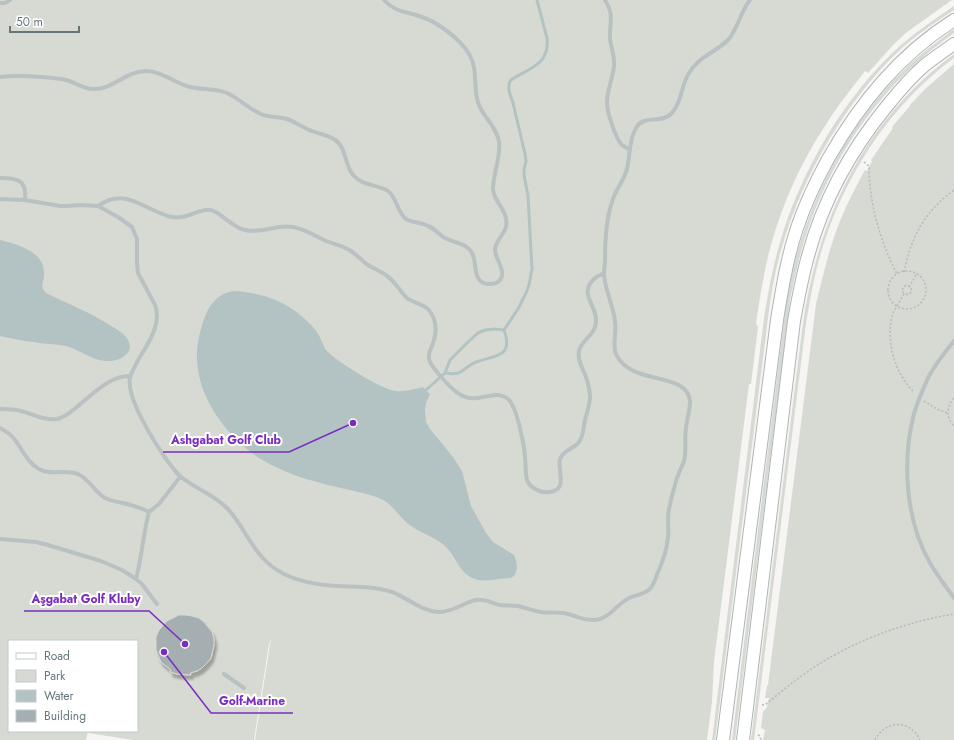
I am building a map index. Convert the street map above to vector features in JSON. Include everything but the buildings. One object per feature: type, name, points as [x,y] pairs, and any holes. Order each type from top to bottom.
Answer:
[{"type":"street","points":[[724,740],[777,320],[786,271],[797,228],[814,186],[859,109],[897,65],[954,20]]},
{"type":"street","points":[[743,740],[794,321],[808,255],[831,194],[851,155],[864,136],[894,97],[913,76],[934,58],[954,44]]},
{"type":"lane","points":[[0,3],[5,3],[10,0]]},
{"type":"lane","points":[[0,77],[19,75],[60,79],[67,80],[85,88],[93,89],[103,88],[128,75],[144,71],[164,75],[190,87],[213,89],[224,92],[259,113],[267,116],[288,119],[311,131],[324,134],[335,139],[340,144],[348,168],[352,175],[362,182],[381,188],[388,192],[394,198],[401,214],[406,219],[412,222],[424,224],[443,237],[469,248],[473,253],[476,272],[479,279],[484,283],[494,284],[499,281],[502,274],[502,268],[496,256],[495,248],[505,231],[507,219],[493,192],[499,157],[499,140],[493,126],[484,115],[478,104],[472,59],[462,45],[442,27],[423,17],[398,11],[384,0]]},
{"type":"lane","points":[[605,0],[611,15],[610,38],[614,62],[608,106],[612,124],[619,140],[630,150]]},
{"type":"lane","points":[[0,199],[26,200],[60,206],[98,206],[132,227],[137,239],[138,273],[155,305],[157,320],[154,331],[131,376],[131,394],[142,420],[159,449],[180,476],[224,505],[260,555],[272,567],[291,577],[326,586],[382,589],[398,595],[420,607],[439,612],[450,611],[472,601],[482,600],[500,605],[519,606],[542,612],[561,613],[593,620],[604,618],[626,600],[649,590],[656,578],[667,544],[670,504],[685,457],[685,429],[690,401],[688,392],[681,386],[638,374],[626,366],[618,357],[614,349],[616,335],[615,321],[604,273],[606,239],[610,210],[615,192],[626,173],[636,127],[646,120],[663,119],[672,113],[679,100],[688,73],[700,60],[730,37],[742,10],[750,0]]},
{"type":"lane","points":[[0,178],[16,179],[23,184],[26,200]]},
{"type":"lane","points":[[98,206],[106,200],[121,198],[132,200],[165,215],[178,218],[210,210],[214,211],[237,228],[243,230],[252,231],[282,226],[301,228],[327,241],[343,246],[354,253],[370,266],[388,276],[404,295],[425,307],[430,312],[435,320],[436,335],[429,354],[429,359],[431,365],[455,392],[464,397],[473,399],[498,394],[505,396],[509,400],[515,409],[524,447],[526,477],[528,482],[536,489],[543,492],[551,492],[557,489],[561,482],[561,458],[581,440],[590,400],[586,377],[578,354],[581,347],[594,331],[596,322],[595,312],[588,296],[587,288],[596,277],[604,273]]},
{"type":"lane","points":[[954,341],[934,369],[920,397],[913,418],[908,448],[907,474],[914,524],[924,551],[930,563],[954,598]]},
{"type":"lane","points":[[0,409],[13,409],[27,412],[42,418],[57,419],[66,416],[92,394],[108,383],[118,378],[131,376]]},
{"type":"lane","points":[[0,428],[8,432],[13,437],[31,463],[40,470],[49,472],[68,471],[80,475],[107,499],[141,508],[149,512]]},
{"type":"lane","points":[[136,579],[149,512],[159,504],[180,476]]},
{"type":"lane","points":[[0,539],[36,542],[58,547],[101,561],[122,570],[136,579],[141,583],[157,604]]},
{"type":"lane","points":[[224,674],[244,688]]},
{"type":"path","points":[[864,162],[869,166],[872,198],[880,233],[886,251],[897,274]]},
{"type":"path","points":[[904,272],[911,247],[920,227],[936,206],[954,190]]},
{"type":"path","points":[[904,272],[912,272],[916,274],[923,281],[925,286],[925,296],[923,300],[916,307],[911,309],[902,309],[893,304],[890,300],[888,290],[890,281],[897,274],[904,272]]},
{"type":"path","points":[[904,294],[910,293],[909,287],[916,274]]},
{"type":"path","points":[[909,287],[903,288],[904,294],[893,315],[890,333],[896,366],[912,390],[931,406],[948,413]]},
{"type":"path","points":[[954,398],[948,407],[950,422],[954,426]]},
{"type":"path","points":[[762,706],[809,671],[835,655],[874,637],[908,625],[954,614]]},
{"type":"path","points":[[875,740],[877,735],[882,730],[899,724],[911,729],[916,733],[920,740]]},
{"type":"path","points":[[758,735],[760,736],[761,740]]},
{"type":"green space","points":[[0,0],[952,0],[907,32],[868,73],[865,71],[831,116],[809,152],[787,197],[781,213],[766,264],[756,323],[758,327],[751,384],[749,384],[714,662],[712,702],[707,740],[255,740],[271,638],[254,740],[133,740],[88,733],[138,732],[138,640],[8,640],[8,732],[88,732],[86,740],[0,740]]},
{"type":"green space","points":[[954,6],[954,10],[903,47],[883,67],[864,89],[846,114],[829,139],[802,193],[782,247],[770,300],[715,740],[712,740],[764,318],[774,264],[779,246],[798,191],[811,164],[842,112],[860,88],[900,46],[933,20]]},
{"type":"green space","points":[[954,29],[954,33],[929,52],[906,73],[865,119],[832,172],[819,200],[805,238],[790,300],[735,740],[732,740],[785,312],[791,276],[798,250],[806,225],[827,176],[854,130],[887,88],[905,69]]},
{"type":"green space","points":[[954,54],[954,58],[932,75],[912,95],[876,138],[861,161],[836,211],[819,258],[806,323],[754,740],[751,740],[803,323],[810,283],[821,245],[834,208],[851,173],[871,140],[895,109],[923,80]]},
{"type":"green space","points":[[954,64],[954,740],[763,740],[765,730],[761,728],[763,712],[767,707],[769,698],[765,698],[768,685],[816,304],[829,252],[840,221],[852,195],[865,170],[867,171],[872,161],[871,160],[893,128],[892,127],[925,89]]},
{"type":"water","points":[[0,240],[30,250],[36,255],[43,267],[44,276],[42,287],[44,291],[95,316],[121,332],[129,342],[129,351],[123,357],[114,361],[103,361],[92,358],[66,346],[0,336]]},
{"type":"water","points":[[234,291],[268,297],[292,309],[304,318],[312,327],[319,336],[326,350],[331,355],[349,368],[381,386],[396,391],[406,391],[423,387],[430,394],[425,410],[426,422],[462,471],[471,506],[486,533],[493,542],[514,555],[517,568],[515,575],[511,578],[488,580],[479,580],[470,577],[462,570],[447,548],[435,539],[411,526],[385,501],[368,494],[306,479],[282,470],[259,458],[244,447],[230,433],[218,418],[202,385],[198,367],[197,348],[203,322],[208,310],[221,296]]},
{"type":"waterway","points":[[426,390],[445,373],[450,360],[478,333],[485,330],[504,330],[518,309],[529,285],[532,269],[528,196],[524,175],[526,161],[509,91],[509,83],[511,80],[537,65],[545,54],[547,38],[537,0]]},
{"type":"waterway","points":[[445,373],[451,374],[460,372],[471,364],[501,354],[505,351],[507,346],[504,330]]},
{"type":"place","name":"Ashgabat Golf Club","points":[[353,423]]},
{"type":"place","name":"Aşgabat Golf Kluby","points":[[185,644]]},
{"type":"place","name":"Golf-Marine","points":[[164,652]]}]
